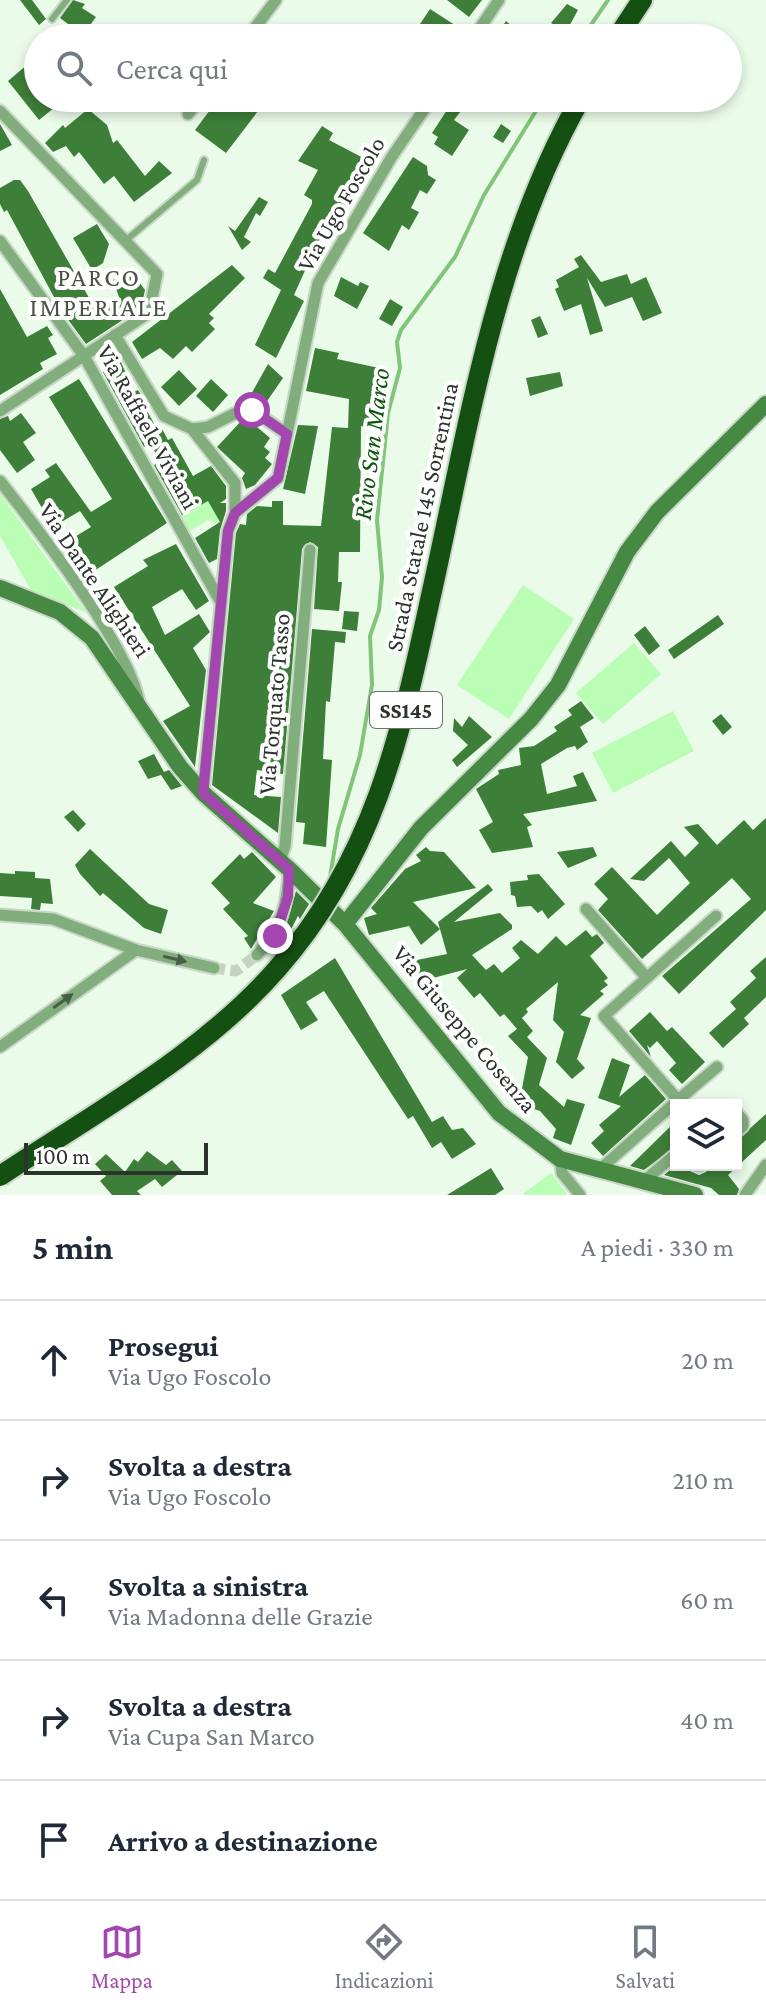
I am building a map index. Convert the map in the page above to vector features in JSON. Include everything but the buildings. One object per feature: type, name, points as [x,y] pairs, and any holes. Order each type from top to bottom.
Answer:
[{"type":"highway","points":[[626,24],[642,0]]},
{"type":"highway","name":"Strada Statale 145 Sorrentina","points":[[0,1176],[212,1030],[276,971],[337,888],[360,845],[394,756],[480,375],[511,264],[549,162],[574,112]]},
{"type":"main road","points":[[345,924],[421,828],[531,719],[558,685],[627,552],[657,512],[766,404]]},
{"type":"main road","name":"Via Giuseppe Cosenza","points":[[0,588],[60,612],[92,638],[140,710],[203,793],[285,865],[345,924],[499,1113],[560,1159],[695,1195]]},
{"type":"street","points":[[258,24],[276,0]]},
{"type":"street","points":[[483,24],[499,0]]},
{"type":"street","points":[[0,111],[157,274],[149,313],[0,411]]},
{"type":"street","name":"Via Ugo Foscolo","points":[[235,513],[278,478],[318,283],[391,158],[422,112]]},
{"type":"street","name":"Via Raffaele Viviani","points":[[0,241],[84,356],[220,601]]},
{"type":"street","points":[[115,335],[164,416],[192,429],[235,483],[235,513],[228,531],[203,793]]},
{"type":"street","points":[[192,429],[208,427],[240,411],[252,410],[287,434]]},
{"type":"street","name":"Via Dante Alighieri","points":[[0,481],[75,586],[135,680],[140,710]]},
{"type":"street","name":"Via Torquato Tasso","points":[[257,955],[275,936],[288,897],[285,846],[310,550]]},
{"type":"street","points":[[586,909],[647,978]]},
{"type":"street","points":[[0,915],[53,919],[136,950],[214,968]]},
{"type":"street","points":[[677,1099],[604,1016],[716,916]]},
{"type":"street","points":[[0,1047],[136,950]]},
{"type":"street","points":[[679,1099],[717,1067]]},
{"type":"street","points":[[598,1171],[670,1107]]},
{"type":"street","points":[[560,1159],[562,1173],[580,1195]]},
{"type":"street","points":[[644,1181],[670,1159]]},
{"type":"street","points":[[745,1195],[766,1165]]},
{"type":"lane","points":[[52,19],[67,0]]},
{"type":"lane","points":[[125,241],[197,180],[204,160]]},
{"type":"green space","points":[[197,481],[222,525],[208,520],[185,534],[176,518],[201,504]]},
{"type":"green space","points":[[0,494],[86,612],[32,592],[0,536]]},
{"type":"green space","points":[[523,585],[574,619],[509,719],[457,685]]},
{"type":"green space","points":[[634,643],[661,674],[603,724],[576,693]]},
{"type":"green space","points":[[673,711],[694,751],[613,793],[592,753]]},
{"type":"green space","points":[[551,1173],[568,1195],[524,1195],[524,1193]]},
{"type":"waterway","name":"Rivo San Marco","points":[[592,24],[608,0]]},
{"type":"waterway","name":"Rivo San Marco","points":[[330,877],[338,829],[360,755],[372,685],[370,636],[379,610],[382,577],[377,520],[388,413],[400,368],[397,342],[401,330],[455,257],[484,195],[535,112]]},
{"type":"tunnel","points":[[214,968],[236,971],[257,955]]},
{"type":"district","name":"PARCO IMPERIALE","points":[[99,292]]},
{"type":"route","points":[[252,410],[287,434],[278,478],[235,513],[228,531],[203,793],[289,869],[288,897],[275,936]]}]
